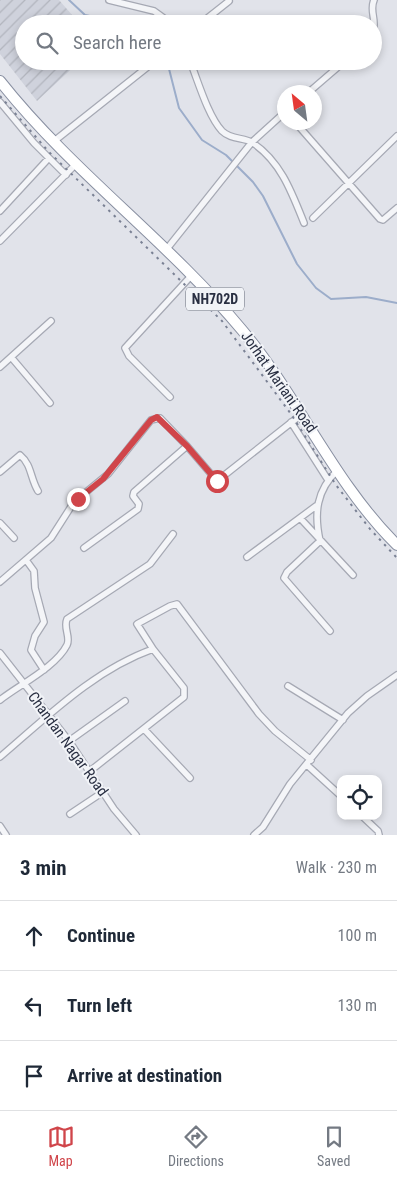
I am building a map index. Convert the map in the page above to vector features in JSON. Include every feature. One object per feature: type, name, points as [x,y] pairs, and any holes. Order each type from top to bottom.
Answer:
[{"type":"highway","name":"Jorhat Mariani Road","points":[[0,81],[75,165],[210,293],[243,331],[302,414],[367,512],[397,544]]},
{"type":"street","points":[[109,0],[154,11],[160,15]]},
{"type":"street","points":[[373,15],[371,6],[374,0]]},
{"type":"street","points":[[211,15],[229,1]]},
{"type":"street","points":[[54,142],[143,70]]},
{"type":"street","points":[[194,70],[219,127],[229,136],[252,142],[286,179],[304,223]]},
{"type":"street","points":[[317,85],[335,70]]},
{"type":"street","points":[[0,102],[48,159],[66,175]]},
{"type":"street","points":[[166,250],[244,151],[277,120]]},
{"type":"street","points":[[302,130],[383,220],[397,208]]},
{"type":"street","points":[[313,218],[397,136]]},
{"type":"street","points":[[0,211],[48,159]]},
{"type":"street","points":[[0,241],[75,165]]},
{"type":"street","points":[[170,397],[129,356],[125,348],[191,276]]},
{"type":"street","points":[[0,366],[50,321]]},
{"type":"street","points":[[11,357],[50,403]]},
{"type":"street","points":[[0,582],[51,538],[74,502],[103,479],[154,418],[160,418],[217,481],[302,414]]},
{"type":"street","points":[[290,422],[328,480]]},
{"type":"street","points":[[84,548],[138,508],[139,504],[133,496],[134,492],[187,446]]},
{"type":"street","points":[[0,472],[20,455],[29,466],[30,477],[38,491]]},
{"type":"street","points":[[247,557],[316,506],[328,480],[338,470]]},
{"type":"street","points":[[316,506],[320,541]]},
{"type":"street","points":[[300,518],[353,574]]},
{"type":"street","points":[[0,523],[14,538]]},
{"type":"street","points":[[0,700],[23,682],[44,670],[68,643],[65,626],[67,619],[150,564],[174,534]]},
{"type":"street","points":[[320,541],[286,572],[284,578],[330,631]]},
{"type":"street","points":[[26,560],[34,571],[35,588],[44,622],[35,636],[31,650],[44,670]]},
{"type":"street","points":[[90,771],[180,701],[186,692],[153,650],[137,624],[177,604],[265,721],[309,762],[337,792]]},
{"type":"street","points":[[0,757],[50,715],[115,665],[153,650]]},
{"type":"street","name":"Chandan Nagar Road","points":[[0,653],[50,715],[103,792],[136,835]]},
{"type":"street","points":[[254,835],[268,821],[285,791],[343,720],[361,700],[397,675]]},
{"type":"street","points":[[288,686],[343,720]]},
{"type":"street","points":[[69,741],[126,701]]},
{"type":"street","points":[[144,729],[190,778]]},
{"type":"street","points":[[70,814],[103,792]]},
{"type":"street","points":[[366,820],[378,832],[378,835]]},
{"type":"street","points":[[0,826],[6,835]]},
{"type":"street","points":[[123,835],[130,829]]},
{"type":"shaded area","points":[[0,0],[59,0],[72,15],[15,15],[15,70],[70,70],[37,101],[0,54]]},
{"type":"waterway","points":[[69,0],[85,15]]},
{"type":"waterway","points":[[169,70],[179,108],[202,140],[226,155],[253,182],[263,196],[297,264],[316,288],[331,299],[366,297],[397,303]]},
{"type":"railway","points":[[0,96],[49,152],[222,321],[291,414],[336,485],[370,529],[397,558]]},
{"type":"route","points":[[78,499],[108,474],[151,420],[157,417],[187,446],[214,480],[217,481]]}]
